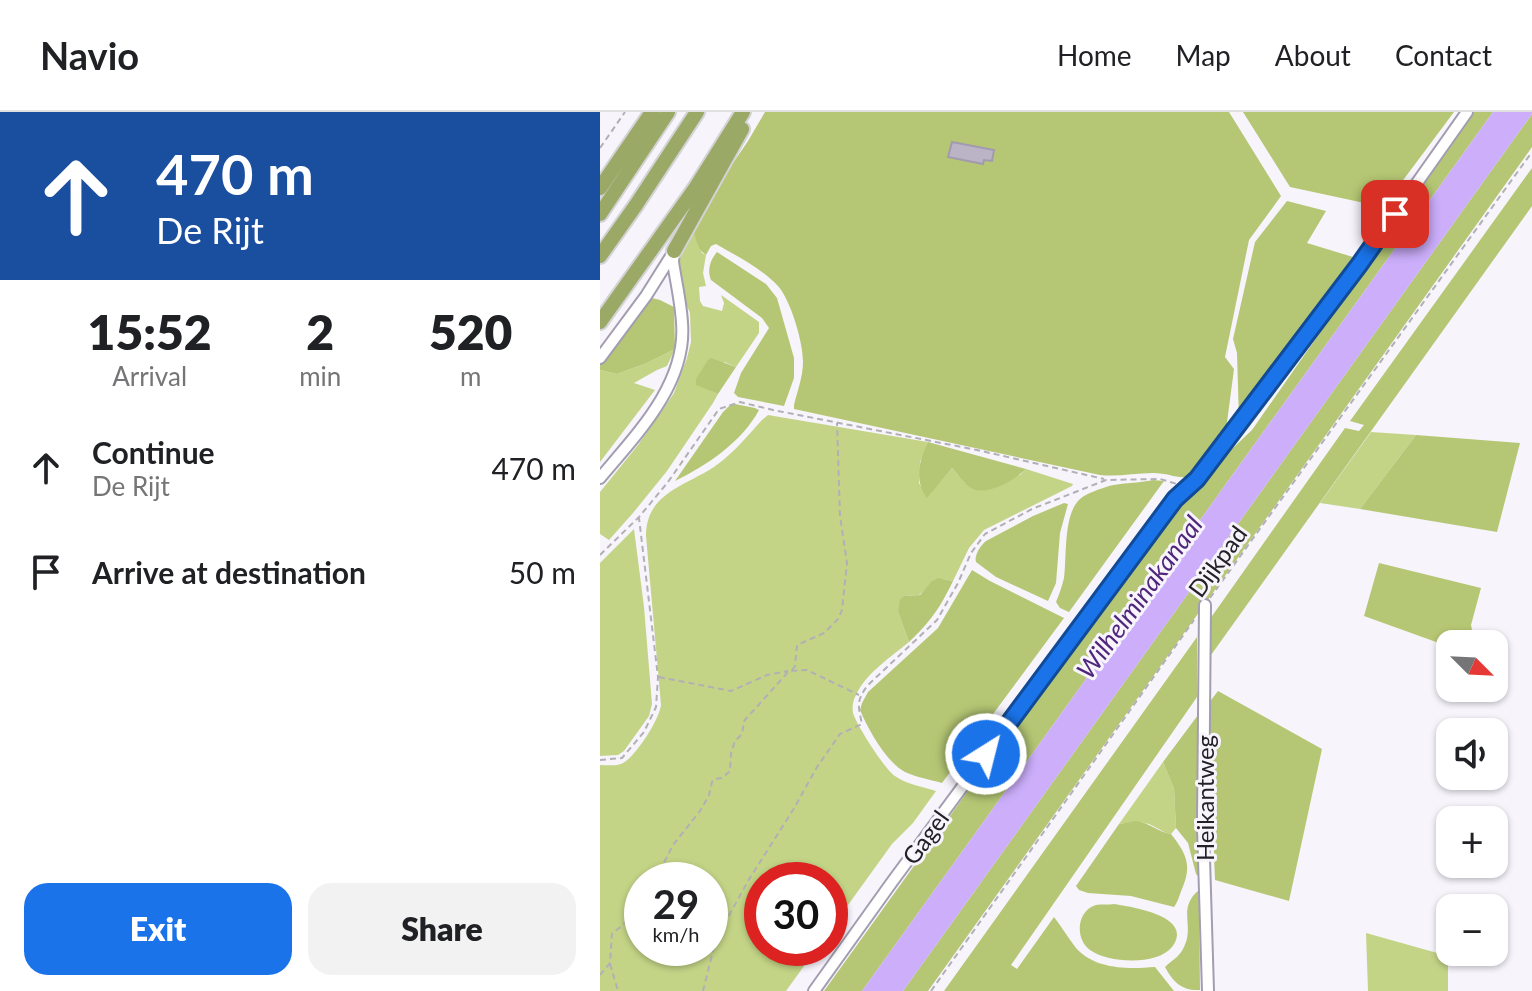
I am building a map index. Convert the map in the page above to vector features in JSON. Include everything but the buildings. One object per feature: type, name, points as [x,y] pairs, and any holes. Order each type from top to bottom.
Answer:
[{"type":"highway","points":[[600,188],[652,112]]},
{"type":"highway","points":[[600,214],[668,112]]},
{"type":"highway","points":[[600,256],[697,112]]},
{"type":"highway","points":[[600,322],[696,187],[743,112]]},
{"type":"highway","points":[[674,251],[750,112]]},
{"type":"street","name":"Gagel","points":[[814,991],[1165,511],[1197,479],[1359,265],[1467,112]]},
{"type":"street","points":[[600,358],[646,296],[674,251]]},
{"type":"street","points":[[600,478],[632,440],[667,390],[676,371],[683,325],[674,251]]},
{"type":"street","name":"Heikantweg","points":[[1205,605],[1203,826],[1208,991]]},
{"type":"path","points":[[600,148],[625,112]]},
{"type":"path","name":"Dijkpad","points":[[931,991],[1532,152]]},
{"type":"path","points":[[600,555],[639,517],[668,482],[719,409],[740,402],[977,450],[1106,480],[1160,479],[1187,487]]},
{"type":"path","points":[[664,862],[673,845],[700,811],[714,779],[722,778],[730,771],[731,753],[735,741],[742,734],[744,721],[795,666],[797,645],[824,633],[842,610],[847,563],[840,516],[837,422]]},
{"type":"path","points":[[703,991],[716,939],[748,881],[840,734],[862,724],[857,704],[860,696],[937,620],[971,553],[985,534],[1032,509],[1106,480]]},
{"type":"path","points":[[600,760],[622,758],[644,732],[656,707],[658,677],[639,517]]},
{"type":"path","points":[[658,677],[731,691],[767,675],[807,670],[860,696]]},
{"type":"path","points":[[618,991],[610,963],[612,933],[624,924]]},
{"type":"path","points":[[600,975],[610,963]]},
{"type":"green space","points":[[765,112],[1229,112],[1281,196],[1249,240],[1225,357],[1234,369],[1226,430],[1224,439],[1198,475],[1100,475],[794,409],[803,362],[795,322],[783,293],[765,274],[716,244],[706,255],[698,245],[692,223]]},
{"type":"green space","points":[[1243,112],[1454,112],[1383,207],[1290,187]]},
{"type":"green space","points":[[1474,112],[1493,112],[862,991],[824,991],[842,966],[848,966],[848,958],[1175,503],[1252,430]]},
{"type":"green space","points":[[1532,114],[1532,147],[928,991],[903,991]]},
{"type":"green space","points":[[1532,168],[1532,206],[1206,662],[1205,626],[1345,428],[1359,431],[1364,425],[1350,421]]},
{"type":"green space","points":[[1287,201],[1326,211],[1307,243],[1353,257],[1239,421],[1237,353],[1233,339],[1255,242]]},
{"type":"green space","points":[[692,223],[702,253],[706,255],[703,273],[706,286],[699,287],[703,306],[722,311],[724,303],[721,295],[759,322],[759,333],[736,367],[724,362],[711,391],[718,394],[713,403],[667,471],[609,540],[600,534],[600,492],[674,393],[687,358],[691,342],[690,313],[678,285],[676,261]]},
{"type":"green space","points":[[717,252],[766,284],[777,298],[794,358],[794,378],[784,406],[738,397],[734,393],[741,373],[769,328],[762,318],[711,280],[710,265]]},
{"type":"green space","points":[[648,297],[674,307],[675,349],[617,374],[600,370],[600,362]]},
{"type":"green space","points":[[675,349],[667,366],[634,383],[655,390],[600,462],[600,370],[617,374]]},
{"type":"green space","points":[[711,358],[736,367],[718,394],[696,385],[696,379]]},
{"type":"green space","points":[[735,404],[759,410],[733,443],[675,481],[723,412]]},
{"type":"green space","points":[[768,415],[928,442],[920,462],[919,483],[927,497],[952,468],[965,483],[1020,475],[1026,469],[1073,484],[984,530],[969,548],[953,581],[936,580],[919,595],[904,596],[898,612],[909,642],[860,687],[854,699],[853,713],[890,772],[904,781],[936,791],[913,823],[892,844],[848,905],[848,862],[744,862],[744,966],[804,966],[786,991],[600,991],[600,765],[620,764],[631,757],[652,727],[661,705],[646,536],[648,520],[662,498],[722,461]]},
{"type":"green space","points":[[1371,432],[1416,435],[1360,509],[1320,503]]},
{"type":"green space","points":[[1416,435],[1520,443],[1497,532],[1360,509]]},
{"type":"green space","points":[[928,442],[1026,469],[992,489],[977,490],[963,481],[952,468],[927,498],[920,485],[919,470]]},
{"type":"green space","points":[[1164,481],[1069,612],[1060,608],[1056,602],[1064,578],[1068,525],[1080,499],[1109,486]]},
{"type":"green space","points":[[1064,503],[1068,504],[1060,533],[1056,583],[1048,601],[996,577],[976,562],[978,550],[986,541]]},
{"type":"green space","points":[[634,529],[652,704],[649,716],[624,751],[618,755],[600,756],[600,563]]},
{"type":"green space","points":[[1379,563],[1481,588],[1472,630],[1436,630],[1436,642],[1364,616]]},
{"type":"green space","points":[[972,570],[1064,618],[942,783],[909,774],[891,761],[860,710],[868,692],[938,628]]},
{"type":"green space","points":[[938,578],[953,581],[934,614],[909,642],[898,612],[900,600],[904,596],[920,595]]},
{"type":"green space","points":[[1197,637],[1197,697],[1011,965],[1017,969],[1054,917],[1076,948],[1093,961],[1113,966],[1155,967],[1174,991],[944,991]]},
{"type":"green space","points":[[1218,691],[1322,749],[1289,901],[1215,880],[1208,704]]},
{"type":"green space","points":[[1198,715],[1201,879],[1196,874],[1188,843],[1176,828],[1174,789],[1163,762]]},
{"type":"green space","points":[[1163,762],[1174,789],[1176,828],[1171,834],[1145,823],[1119,824]]},
{"type":"green space","points":[[1136,821],[1171,834],[1184,854],[1187,874],[1174,907],[1131,896],[1088,893],[1076,886],[1119,824]]},
{"type":"green space","points":[[1199,890],[1200,990],[1194,990],[1179,984],[1165,967],[1183,949],[1188,933],[1187,911],[1192,897]]},
{"type":"green space","points":[[1114,904],[1146,911],[1169,921],[1177,936],[1172,947],[1165,953],[1144,960],[1108,958],[1090,950],[1080,933],[1081,919],[1089,908]]},
{"type":"green space","points":[[1366,933],[1436,953],[1436,966],[1448,966],[1448,991],[1368,991]]},
{"type":"shaded area","points":[[1493,112],[1532,114],[903,991],[862,991]]},
{"type":"route","points":[[986,754],[1175,499],[1197,479],[1395,214]]},
{"type":"water label","name":"Wilhelminakanaal","points":[[1139,597]]}]
